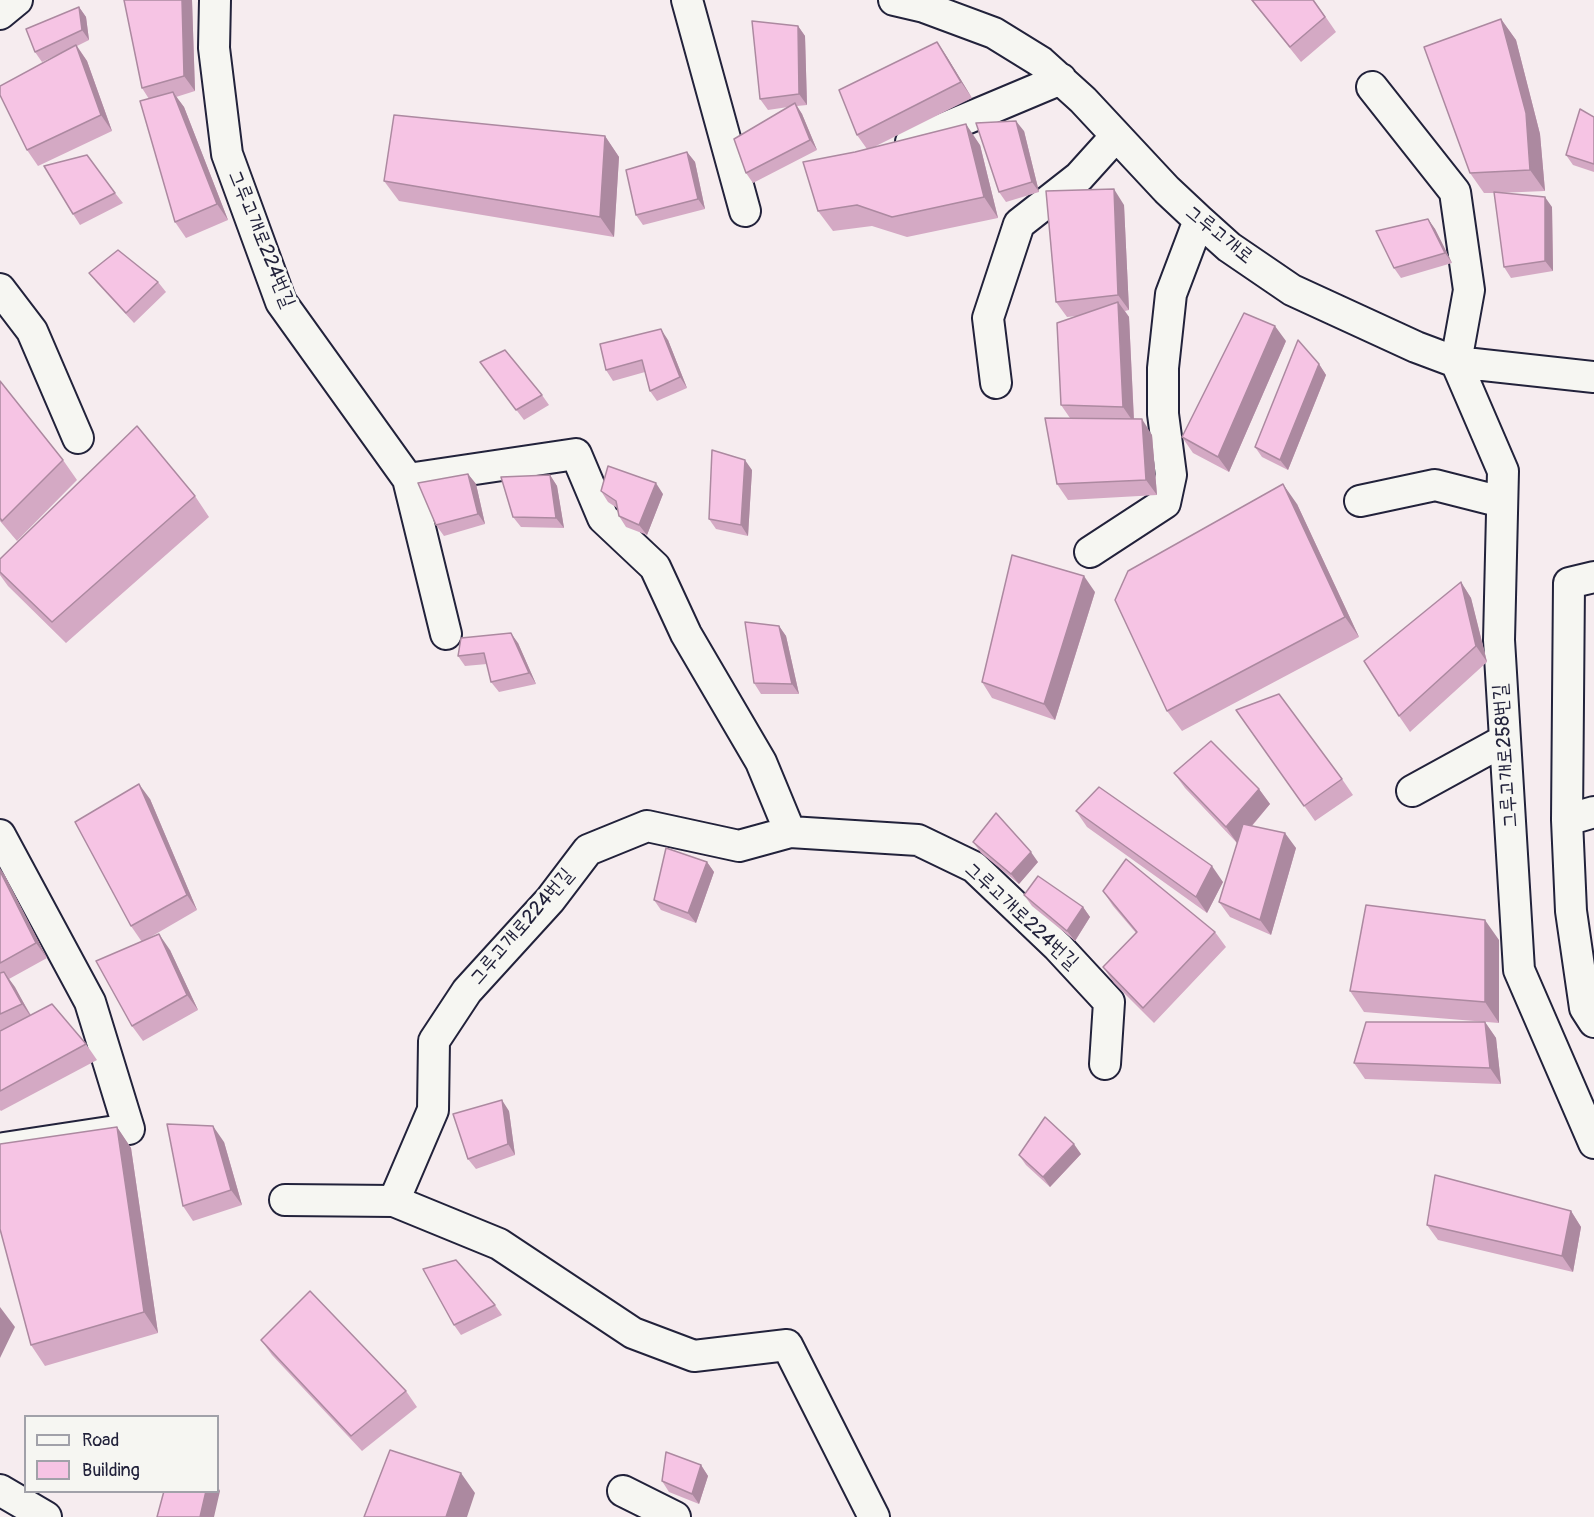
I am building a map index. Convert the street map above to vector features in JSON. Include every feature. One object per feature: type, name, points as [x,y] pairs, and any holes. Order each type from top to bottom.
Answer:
[{"type":"street","points":[[0,14],[16,0]]},
{"type":"street","name":"그루고개로224번길","points":[[215,0],[214,48],[227,154],[281,302],[408,479],[446,634]]},
{"type":"street","points":[[687,0],[745,211]]},
{"type":"street","name":"그루고개로","points":[[894,0],[924,7],[994,33],[1041,62],[1199,220],[1229,247],[1293,290],[1416,347],[1456,362],[1594,377]]},
{"type":"street","points":[[910,142],[1060,79]]},
{"type":"street","points":[[1372,87],[1455,192],[1469,290],[1456,362]]},
{"type":"street","points":[[996,383],[988,318],[1019,224],[1079,177],[1116,136]]},
{"type":"street","points":[[1090,552],[1165,503],[1171,475],[1162,414],[1163,368],[1171,294],[1199,220]]},
{"type":"street","points":[[0,289],[32,332],[78,438]]},
{"type":"street","name":"그루고개로258번길","points":[[1456,362],[1503,471],[1498,640],[1519,970],[1594,1143]]},
{"type":"street","points":[[408,479],[576,454],[603,518],[655,567],[686,634],[761,762],[790,832]]},
{"type":"street","points":[[1360,501],[1435,485],[1502,502]]},
{"type":"street","points":[[1594,577],[1569,583],[1580,816],[1571,910],[1585,1008],[1594,1022]]},
{"type":"street","points":[[1412,791],[1505,740]]},
{"type":"street","name":"그루고개로224번길","points":[[394,1201],[433,1110],[434,1041],[467,991],[550,900],[588,850],[647,826],[739,846],[790,832],[918,840],[974,867],[1058,946],[1109,1002],[1105,1064]]},
{"type":"street","points":[[0,835],[90,1002],[129,1129],[4,1148],[0,1151]]},
{"type":"street","points":[[285,1200],[394,1201],[499,1244],[633,1333],[694,1356],[787,1346],[874,1517]]},
{"type":"street","points":[[0,1490],[46,1517]]},
{"type":"street","points":[[623,1491],[675,1517]]},
{"type":"building","points":[[124,0],[182,0],[184,76],[142,88]]},
{"type":"building","points":[[1252,0],[1313,0],[1325,17],[1290,47]]},
{"type":"building","points":[[79,7],[82,30],[35,52],[26,29]]},
{"type":"building","points":[[1501,19],[1526,113],[1530,170],[1470,173],[1424,47]]},
{"type":"building","points":[[752,21],[798,26],[799,94],[760,99]]},
{"type":"building","points":[[937,42],[961,82],[857,135],[839,90]]},
{"type":"building","points":[[76,45],[101,115],[27,150],[0,95],[0,86]]},
{"type":"building","points":[[173,92],[217,204],[175,222],[140,101]]},
{"type":"building","points":[[795,103],[810,140],[746,173],[734,139]]},
{"type":"building","points":[[1580,109],[1594,117],[1594,164],[1566,155]]},
{"type":"building","points":[[394,115],[605,136],[600,217],[384,181]]},
{"type":"building","points":[[1016,121],[1032,182],[999,192],[976,123]]},
{"type":"building","points":[[966,124],[984,197],[892,217],[857,205],[818,211],[803,162],[855,152]]},
{"type":"building","points":[[687,152],[698,199],[636,215],[626,170]]},
{"type":"building","points":[[87,155],[115,193],[73,214],[44,166]]},
{"type":"building","points":[[1114,189],[1118,295],[1056,302],[1046,191]]},
{"type":"building","points":[[1494,192],[1545,197],[1545,261],[1504,267]]},
{"type":"building","points":[[1428,219],[1445,253],[1394,268],[1376,231]]},
{"type":"building","points":[[118,250],[158,282],[126,313],[89,273]]},
{"type":"building","points":[[1118,302],[1123,407],[1061,405],[1057,323]]},
{"type":"building","points":[[1244,313],[1275,326],[1218,457],[1182,437]]},
{"type":"building","points":[[661,329],[680,377],[650,391],[642,360],[606,370],[600,344]]},
{"type":"building","points":[[1298,340],[1319,364],[1280,460],[1255,447]]},
{"type":"building","points":[[505,350],[542,395],[516,410],[480,362]]},
{"type":"building","points":[[0,381],[63,460],[2,521],[0,518]]},
{"type":"building","points":[[1045,418],[1142,419],[1146,480],[1057,484]]},
{"type":"building","points":[[137,426],[195,496],[52,622],[0,572],[0,559]]},
{"type":"building","points":[[712,450],[745,460],[741,525],[709,519]]},
{"type":"building","points":[[608,466],[656,483],[639,525],[619,516],[616,501],[601,491]]},
{"type":"building","points":[[468,474],[478,514],[436,525],[418,483]]},
{"type":"building","points":[[550,475],[556,518],[513,517],[501,477]]},
{"type":"building","points":[[1283,484],[1345,617],[1167,711],[1115,600],[1128,571]]},
{"type":"building","points":[[1012,555],[1084,576],[1044,704],[982,682]]},
{"type":"building","points":[[1461,582],[1476,646],[1399,716],[1364,661]]},
{"type":"building","points":[[745,622],[779,626],[792,684],[754,683]]},
{"type":"building","points":[[511,633],[529,673],[491,682],[484,653],[458,656],[461,638]]},
{"type":"building","points":[[1279,694],[1342,779],[1304,806],[1236,710]]},
{"type":"building","points":[[1211,741],[1259,789],[1226,827],[1174,773]]},
{"type":"building","points":[[139,784],[187,895],[131,926],[75,822]]},
{"type":"building","points":[[1099,787],[1212,866],[1196,897],[1076,811]]},
{"type":"building","points":[[996,813],[1031,852],[1011,874],[973,842]]},
{"type":"building","points":[[1243,824],[1285,833],[1260,920],[1219,902]]},
{"type":"building","points":[[666,848],[707,862],[688,913],[654,900]]},
{"type":"building","points":[[1126,859],[1215,932],[1143,1008],[1103,967],[1137,932],[1103,891]]},
{"type":"building","points":[[0,871],[36,943],[0,963]]},
{"type":"building","points":[[1038,876],[1083,907],[1067,931],[1024,895]]},
{"type":"building","points":[[1366,905],[1485,920],[1485,1002],[1350,991]]},
{"type":"building","points":[[159,934],[187,995],[132,1026],[96,961]]},
{"type":"building","points":[[4,972],[22,1004],[0,1014],[0,973]]},
{"type":"building","points":[[52,1004],[86,1044],[0,1091],[0,1031]]},
{"type":"building","points":[[1366,1022],[1485,1022],[1490,1068],[1354,1063]]},
{"type":"building","points":[[502,1100],[508,1144],[468,1159],[453,1114]]},
{"type":"building","points":[[1045,1117],[1074,1144],[1043,1177],[1019,1155]]},
{"type":"building","points":[[167,1124],[213,1126],[231,1190],[183,1206]]},
{"type":"building","points":[[117,1127],[144,1312],[31,1345],[0,1229],[0,1144]]},
{"type":"building","points":[[1435,1175],[1571,1211],[1562,1256],[1427,1225]]},
{"type":"building","points":[[456,1260],[495,1305],[454,1325],[423,1269]]},
{"type":"building","points":[[310,1291],[406,1391],[351,1436],[261,1340]]},
{"type":"building","points":[[390,1450],[461,1473],[446,1517],[364,1517]]},
{"type":"building","points":[[666,1452],[701,1465],[692,1494],[662,1481]]},
{"type":"building","points":[[163,1493],[206,1493],[200,1517],[157,1517]]}]
